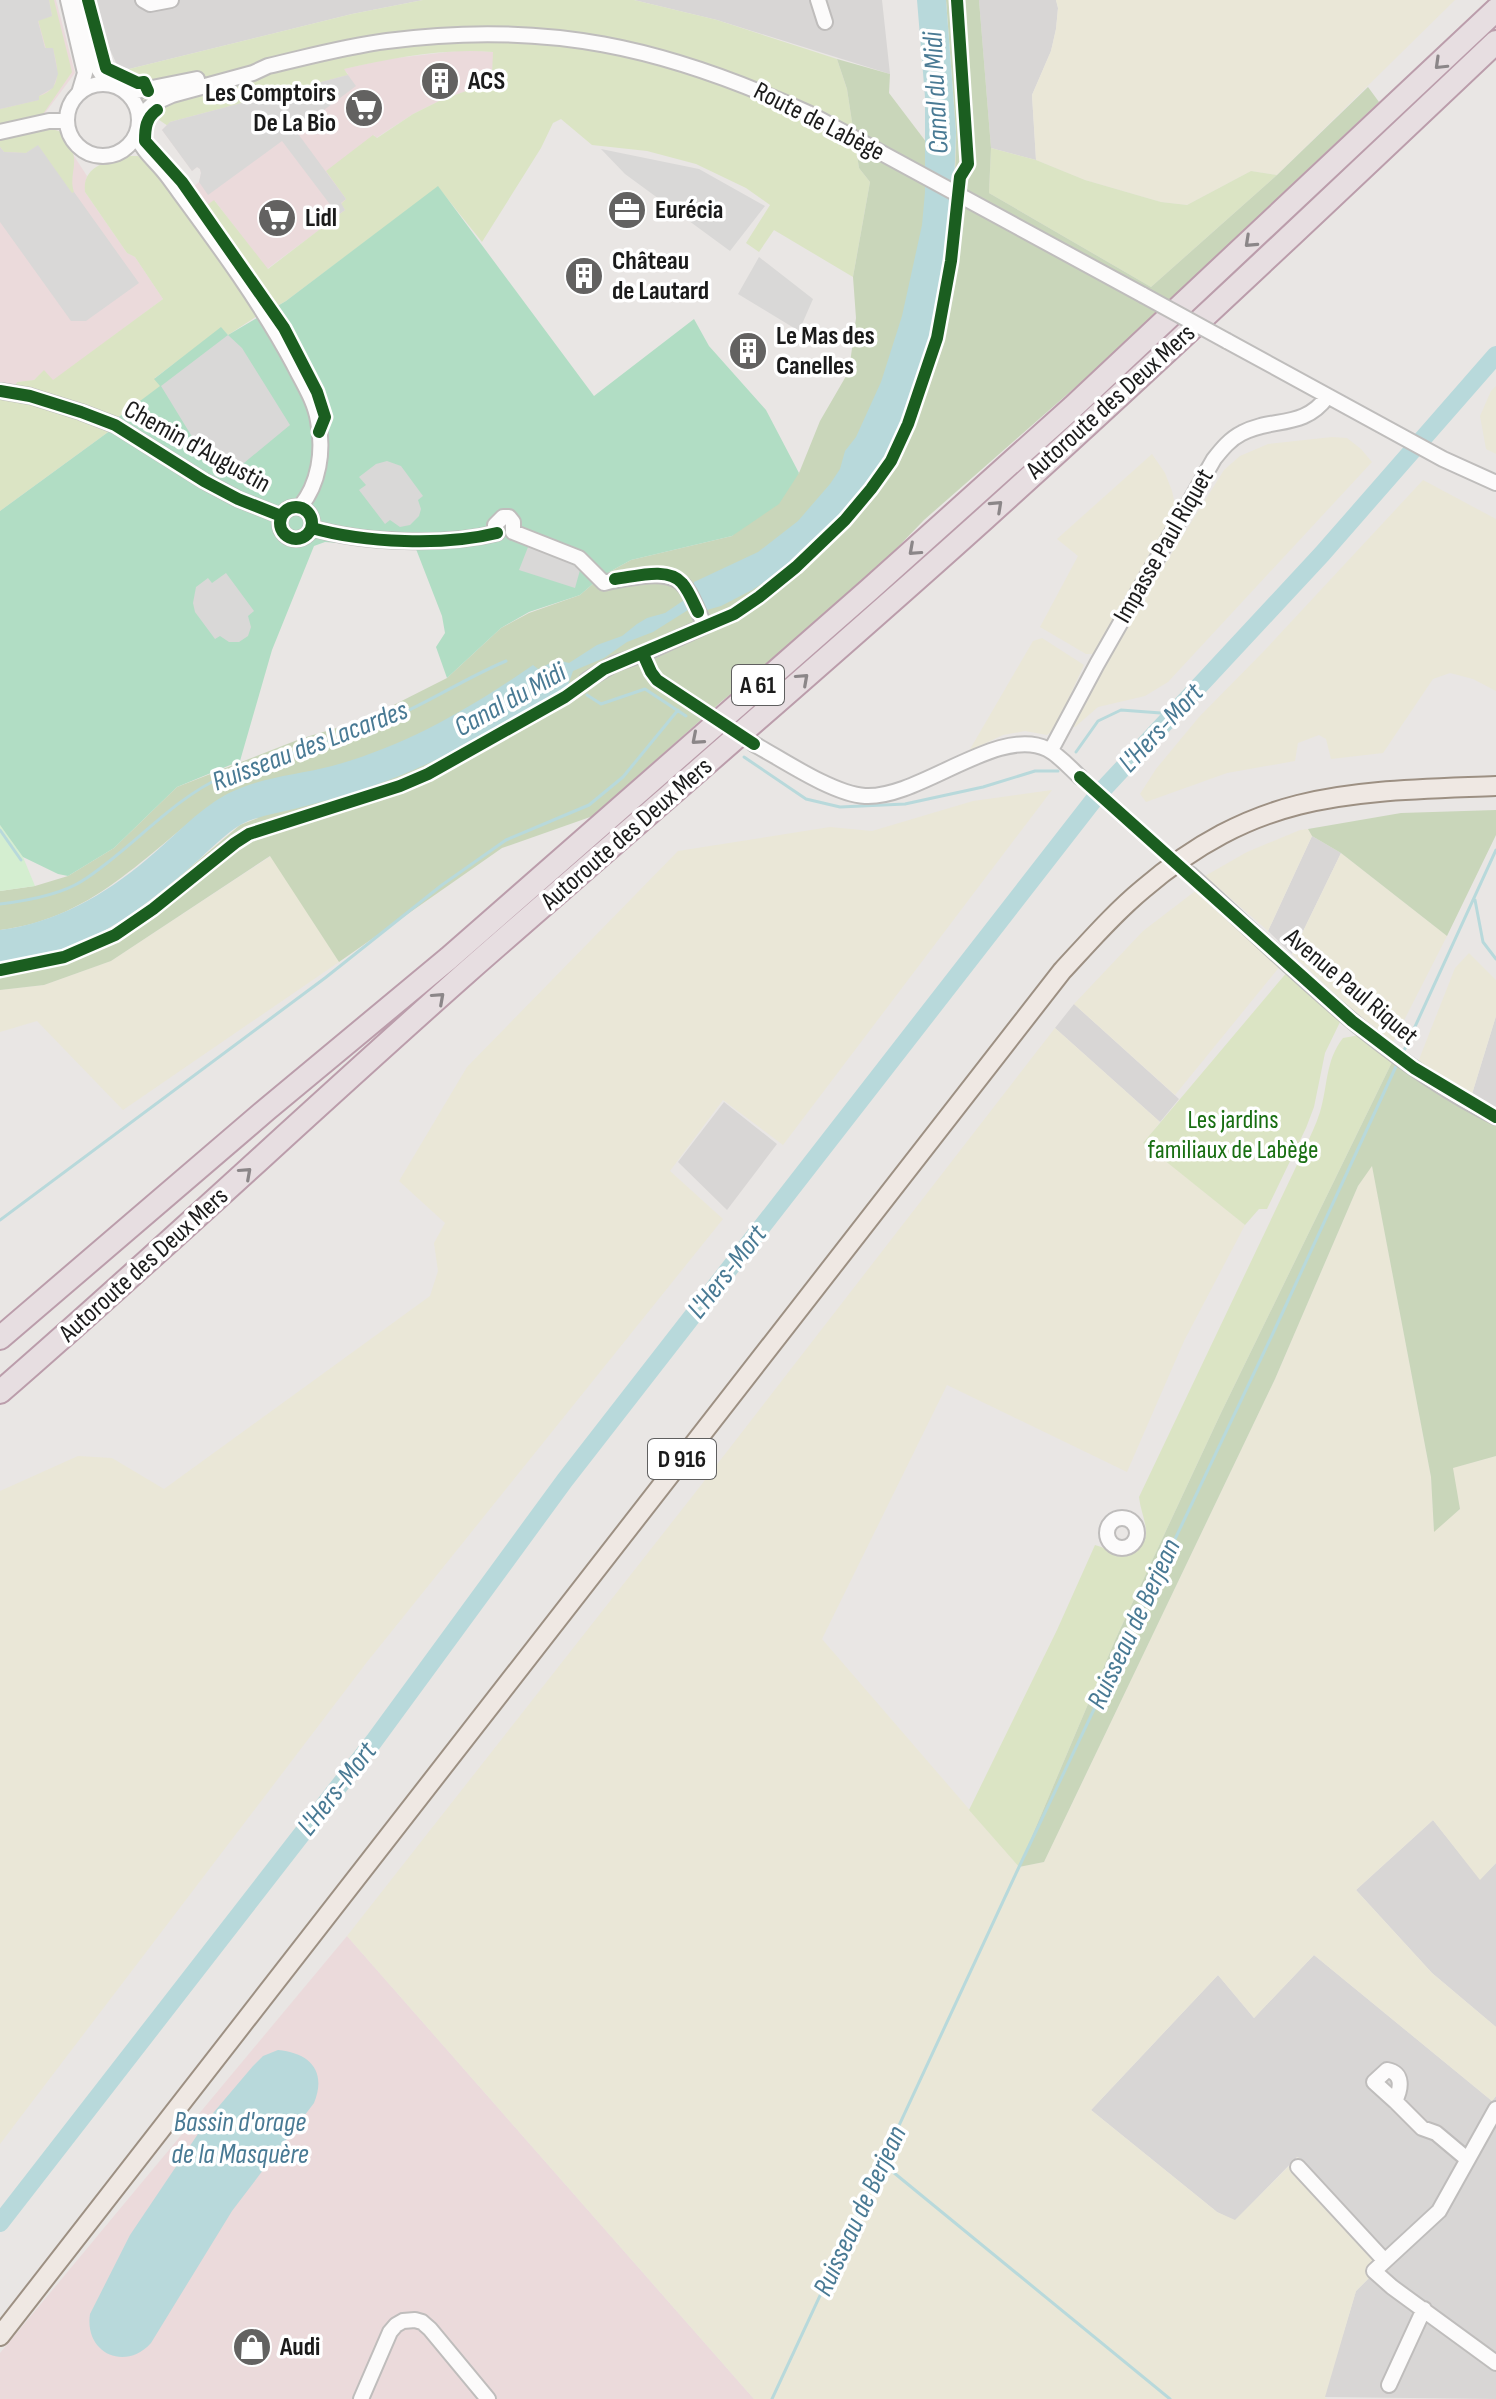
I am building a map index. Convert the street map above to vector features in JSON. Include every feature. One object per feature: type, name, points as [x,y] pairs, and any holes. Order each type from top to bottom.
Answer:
[{"type":"highway","name":"Autoroute des Deux Mers","points":[[0,1338],[243,1129],[449,958],[869,590],[1085,396],[1496,10]]},
{"type":"highway","name":"Autoroute des Deux Mers","points":[[0,1392],[465,974],[714,759],[987,516],[1227,296],[1496,42]]},
{"type":"main road","name":"D 916","points":[[0,2336],[1072,960],[1141,890],[1203,844],[1236,826],[1288,806],[1340,795],[1496,786]]},
{"type":"street","points":[[68,0],[85,73],[79,93],[68,111],[69,133],[83,151],[94,156],[117,154],[131,141],[139,117],[134,102],[127,93],[108,84],[98,84],[79,93]]},
{"type":"street","points":[[79,0],[93,61],[108,84]]},
{"type":"street","points":[[143,6],[171,0]]},
{"type":"street","points":[[818,0],[825,22]]},
{"type":"street","name":"Route de Labège","points":[[127,93],[372,43],[456,34],[548,36],[647,52],[752,87],[808,113],[1327,397],[1496,485]]},
{"type":"street","name":"Route de Labège","points":[[139,117],[154,103],[172,95],[268,66]]},
{"type":"street","points":[[0,132],[49,121],[67,121]]},
{"type":"street","points":[[131,141],[162,168],[244,284],[286,350],[311,398],[318,419],[319,458],[310,494],[300,507]]},
{"type":"street","name":"Chemin d'Augustin","points":[[0,391],[30,396],[115,425],[216,487],[281,516]]},
{"type":"street","name":"Impasse Paul Riquet","points":[[1051,750],[1222,448],[1242,433],[1304,417],[1316,410],[1327,397]]},
{"type":"street","points":[[292,507],[300,507],[310,515],[312,528],[303,538],[290,538],[281,529],[281,516],[292,507]]},
{"type":"street","points":[[312,528],[345,536],[392,540],[481,537],[497,533],[505,537],[513,532],[579,558],[604,583],[665,574],[678,579],[705,626],[614,664],[587,680]]},
{"type":"street","points":[[754,744],[826,783],[861,796],[888,794],[1003,747],[1030,745],[1051,750],[1080,777]]},
{"type":"street","name":"Avenue Paul Riquet","points":[[1190,874],[1352,1021],[1414,1068],[1496,1117]]},
{"type":"street","points":[[1395,2101],[1422,2128],[1436,2133],[1467,2159]]},
{"type":"street","points":[[1496,2110],[1439,2211],[1374,2271],[1496,2363]]},
{"type":"street","points":[[1298,2167],[1384,2260]]},
{"type":"street","points":[[1389,2385],[1424,2309]]},
{"type":"street","points":[[361,2399],[390,2332],[403,2321],[415,2320],[430,2329],[488,2399]]},
{"type":"shaded area","points":[[0,0],[56,0],[75,73],[42,117],[43,127],[59,131],[72,149],[87,176],[85,192],[163,299],[53,381],[40,375],[34,380],[17,382],[15,386],[0,385]]},
{"type":"shaded area","points":[[0,0],[49,0],[52,16],[38,21],[45,48],[53,48],[58,74],[53,88],[39,96],[39,100],[0,109]]},
{"type":"shaded area","points":[[91,0],[423,0],[352,14],[129,69],[117,65],[95,17]]},
{"type":"shaded area","points":[[634,0],[882,0],[890,74],[717,20]]},
{"type":"shaded area","points":[[979,0],[1056,0],[1056,29],[1051,51],[1032,95],[1036,160],[991,148]]},
{"type":"shaded area","points":[[1056,0],[1455,0],[1277,175],[1251,171],[1187,205],[1161,202],[1085,180],[1036,160],[1032,95],[1051,51],[1056,29]]},
{"type":"shaded area","points":[[465,50],[494,52],[492,74],[495,81],[441,100],[376,138],[374,135],[327,172],[347,199],[346,210],[267,269],[215,201],[203,208],[190,190],[199,182],[200,169],[197,167],[192,171],[162,130],[170,122],[348,74],[343,69],[388,59]]},
{"type":"shaded area","points":[[348,75],[356,86],[296,131],[346,199],[341,203],[345,210],[338,215],[282,141],[208,195],[199,182],[200,169],[197,167],[192,171],[162,130],[170,122]]},
{"type":"shaded area","points":[[38,145],[139,283],[86,321],[71,321],[0,222],[0,147],[4,152],[26,153]]},
{"type":"shaded area","points":[[601,149],[699,169],[765,206],[730,251],[625,174]]},
{"type":"shaded area","points":[[759,257],[813,299],[799,331],[738,294]]},
{"type":"shaded area","points":[[228,335],[242,348],[290,425],[233,472],[202,453],[161,386]]},
{"type":"shaded area","points":[[1496,386],[1496,454],[1486,449],[1480,416]]},
{"type":"shaded area","points":[[1347,438],[1372,462],[1168,682],[1145,696],[1098,707],[1072,727],[1133,615],[1224,470],[1240,456],[1268,444]]},
{"type":"shaded area","points":[[1152,454],[1165,473],[1172,491],[1175,505],[1173,517],[1095,654],[1086,654],[1040,627],[1078,556],[1057,539]]},
{"type":"shaded area","points":[[387,461],[401,466],[423,496],[418,500],[421,509],[419,516],[410,525],[400,527],[390,520],[385,524],[359,490],[366,485],[359,477],[376,464]]},
{"type":"shaded area","points":[[1423,480],[1496,519],[1496,691],[1473,679],[1450,673],[1433,679],[1383,753],[1331,759],[1326,739],[1319,735],[1298,743],[1295,761],[1227,773],[1146,802],[1140,794],[1156,769],[1199,717]]},
{"type":"shaded area","points":[[530,542],[582,563],[575,588],[519,570]]},
{"type":"shaded area","points":[[226,573],[254,611],[248,616],[251,627],[248,636],[239,642],[229,642],[220,636],[215,639],[195,612],[193,603],[196,587],[208,578],[212,583]]},
{"type":"shaded area","points":[[1042,638],[1084,665],[1055,728],[1047,735],[1025,731],[1003,735],[969,751],[1033,641]]},
{"type":"shaded area","points":[[1052,790],[783,1145],[723,1100],[670,1171],[723,1219],[367,1662],[0,2144],[0,1491],[78,1456],[112,1458],[164,1489],[430,1296],[438,1271],[434,1243],[445,1223],[399,1181],[467,1067],[678,851],[830,827],[872,831],[973,801]]},
{"type":"shaded area","points":[[1308,829],[1312,836],[1268,931],[1205,876],[1247,852]]},
{"type":"shaded area","points":[[1312,836],[1341,853],[1292,954],[1268,931]]},
{"type":"shaded area","points":[[1341,853],[1447,936],[1393,1042],[1292,954]]},
{"type":"shaded area","points":[[271,856],[339,962],[123,1110],[37,1021],[0,1032],[0,990],[44,985],[111,961]]},
{"type":"shaded area","points":[[1194,892],[1205,892],[1281,965],[1175,1095],[1074,1004],[1143,931]]},
{"type":"shaded area","points":[[1469,953],[1496,980],[1496,1016],[1472,1094],[1418,1062],[1455,968]]},
{"type":"shaded area","points":[[1074,1004],[1179,1099],[1160,1122],[1055,1028]]},
{"type":"shaded area","points":[[1496,1016],[1496,1108],[1472,1094]]},
{"type":"shaded area","points":[[1055,1028],[1160,1122],[1144,1143],[1245,1225],[1184,1341],[1127,1472],[947,1385],[822,1639],[1019,1867],[1044,1862],[1275,1379],[1358,1186],[1372,1165],[1431,1477],[1434,1531],[1460,1509],[1452,1468],[1496,1456],[1496,1863],[1480,1880],[1433,1820],[1356,1890],[1432,1973],[1496,2027],[1496,2096],[1492,2101],[1314,1955],[1254,2018],[1218,1975],[1091,2110],[1217,2212],[1235,2220],[1298,2157],[1389,2258],[1356,2291],[1325,2397],[1327,2399],[754,2399],[347,1936]]},
{"type":"shaded area","points":[[724,1102],[777,1144],[727,1210],[678,1162]]},
{"type":"shaded area","points":[[1433,1820],[1480,1879],[1496,1863],[1496,2027],[1432,1973],[1356,1890]]},
{"type":"shaded area","points":[[347,1936],[754,2399],[0,2399],[0,2353]]},
{"type":"shaded area","points":[[1314,1955],[1492,2101],[1496,2096],[1496,2399],[1324,2397],[1356,2291],[1389,2258],[1297,2157],[1235,2221],[1217,2212],[1091,2110],[1218,1975],[1254,2018]]},
{"type":"green space","points":[[49,0],[54,0],[72,72],[41,117],[0,126],[0,109],[38,100],[55,83],[57,71],[53,49],[46,49],[38,20],[52,16]]},
{"type":"green space","points":[[423,0],[634,0],[717,20],[837,59],[847,89],[859,168],[870,182],[853,277],[774,230],[759,252],[746,243],[770,205],[746,188],[696,164],[647,151],[592,145],[561,119],[553,123],[541,148],[482,242],[438,187],[270,310],[203,208],[214,200],[268,269],[345,210],[341,204],[346,199],[326,171],[373,135],[377,138],[441,100],[494,81],[493,52],[437,53],[344,69],[348,75],[170,122],[168,126],[149,113],[129,69],[352,14]]},
{"type":"green space","points":[[946,0],[979,0],[991,148],[989,193],[1151,287],[1277,175],[1368,87],[1379,102],[1103,363],[924,520],[836,611],[722,701],[593,816],[502,848],[339,962],[270,856],[111,961],[44,985],[0,990],[0,964],[28,960],[112,928],[153,899],[240,825],[258,818],[226,795],[122,878],[66,911],[35,923],[0,930],[0,891],[35,886],[68,876],[114,848],[177,787],[300,739],[366,719],[447,678],[501,628],[529,613],[580,595],[602,576],[631,560],[732,536],[799,473],[820,421],[849,371],[856,318],[853,277],[870,182],[859,168],[847,89],[837,59],[890,74],[889,93],[955,180],[956,132]]},
{"type":"green space","points":[[43,127],[59,131],[72,150],[72,194],[38,146],[26,153],[4,152],[0,147],[0,138]]},
{"type":"green space","points":[[991,148],[1036,160],[1085,180],[1161,202],[1187,205],[1251,171],[1277,175],[1151,287],[989,193]]},
{"type":"green space","points":[[128,156],[138,156],[158,171],[201,229],[257,316],[228,335],[221,328],[155,378],[161,386],[116,419],[60,398],[15,386],[17,382],[34,380],[44,370],[53,380],[163,299],[85,192],[85,183],[92,170]]},
{"type":"green space","points":[[438,186],[594,396],[694,319],[709,346],[766,410],[799,473],[779,504],[732,536],[631,560],[602,576],[580,595],[529,612],[501,628],[447,678],[436,647],[445,633],[442,616],[416,549],[325,542],[314,546],[272,650],[240,761],[177,787],[114,848],[68,876],[23,857],[0,825],[0,511],[111,430],[116,419],[160,386],[154,379],[221,327],[228,335],[286,301]]},
{"type":"green space","points":[[0,396],[48,406],[111,430],[0,511]]},
{"type":"green space","points":[[1496,810],[1496,835],[1447,936],[1341,853],[1312,836],[1308,829],[1401,813]]},
{"type":"green space","points":[[0,825],[23,857],[35,886],[0,891]]},
{"type":"green space","name":"Les jardins familiaux de Labège","points":[[1288,971],[1341,1020],[1325,1053],[1314,1107],[1306,1128],[1267,1209],[1259,1209],[1245,1225],[1143,1143]]},
{"type":"green space","points":[[1360,1035],[1394,1058],[1220,1415],[1116,1638],[1019,1867],[969,1810],[1095,1545],[1126,1554],[1142,1544],[1146,1530],[1139,1497],[1313,1130],[1337,1047],[1343,1038]]},
{"type":"green space","points":[[1394,1058],[1496,1120],[1496,1456],[1453,1468],[1460,1509],[1434,1532],[1431,1477],[1372,1166],[1358,1186],[1275,1379],[1044,1862],[1019,1867],[1116,1638],[1220,1415]]},
{"type":"water","name":"Canal du Midi","points":[[917,0],[946,0],[956,132],[953,218],[947,262],[918,389],[901,435],[886,463],[814,545],[788,567],[752,590],[721,606],[688,610],[653,632],[627,642],[604,658],[573,671],[566,691],[470,743],[370,787],[242,824],[142,906],[100,933],[55,952],[0,964],[0,930],[60,914],[96,896],[130,873],[227,794],[252,784],[332,766],[386,748],[462,711],[533,665],[538,669],[557,660],[569,663],[597,645],[622,636],[647,618],[665,613],[693,594],[694,582],[758,552],[798,521],[840,469],[845,451],[856,437],[881,382],[902,316],[922,225],[925,192],[925,97]]},
{"type":"water","name":"Bassin d'orage de la Masquère","points":[[278,2050],[299,2055],[313,2066],[318,2082],[314,2103],[232,2211],[151,2343],[130,2356],[108,2354],[93,2339],[90,2314],[130,2235],[208,2119],[263,2056]]},
{"type":"waterway","name":"L'Hers-Mort","points":[[0,2223],[374,1741],[565,1480],[1096,797],[1322,554],[1496,355]]},
{"type":"waterway","name":"Ruisseau des Lacardes","points":[[0,904],[53,894],[82,881],[186,798],[224,776],[374,726],[506,661]]},
{"type":"waterway","name":"Ruisseau des Lacardes","points":[[587,695],[601,704],[645,689],[686,716]]},
{"type":"waterway","points":[[0,1220],[325,978],[442,885],[506,840],[589,805],[623,777],[678,710]]},
{"type":"waterway","name":"Ruisseau des Lacardes","points":[[1076,752],[1098,721],[1121,710],[1174,714]]},
{"type":"waterway","name":"Ruisseau des Lacardes","points":[[744,757],[806,799],[840,807],[905,804],[983,787],[1035,771],[1058,771]]},
{"type":"waterway","name":"Ruisseau des Lacardes","points":[[0,830],[21,860]]},
{"type":"waterway","name":"Ruisseau de Berjean","points":[[1402,1055],[1496,850]]},
{"type":"waterway","points":[[1475,900],[1483,942],[1496,959]]},
{"type":"waterway","name":"Ruisseau de Berjean","points":[[772,2399],[1398,1062]]},
{"type":"waterway","points":[[882,2163],[1170,2399]]},
{"type":"cycle path","points":[[88,0],[106,68],[138,83],[144,82],[148,91]]},
{"type":"cycle path","points":[[0,970],[64,957],[115,935],[249,834],[400,786],[428,774],[565,697],[604,669],[734,614],[796,567],[845,520],[891,461],[908,424],[937,338],[951,261],[960,177],[968,164],[957,0]]},
{"type":"cycle path","points":[[157,110],[150,116],[145,141],[182,182],[284,328],[317,392],[325,417],[319,432]]},
{"type":"cycle path","points":[[0,391],[30,396],[115,425],[204,481],[281,516]]},
{"type":"cycle path","points":[[296,507],[307,512],[312,523],[307,534],[296,539],[285,534],[280,523],[285,512],[296,507]]},
{"type":"cycle path","points":[[312,528],[356,537],[404,541],[453,540],[497,533]]},
{"type":"cycle path","points":[[615,579],[650,574],[676,578],[687,590],[698,612]]},
{"type":"cycle path","points":[[643,654],[657,680],[754,744]]},
{"type":"cycle path","points":[[1080,777],[1352,1021],[1414,1068],[1496,1117]]},
{"type":"place","name":"ACS","points":[[440,81]]},
{"type":"place","name":"Les Comptoirs De La Bio","points":[[364,108]]},
{"type":"place","name":"Eurécia","points":[[627,210]]},
{"type":"place","name":"Lidl","points":[[277,218]]},
{"type":"place","name":"Château de Lautard","points":[[584,276]]},
{"type":"place","name":"Le Mas des Canelles","points":[[748,351]]},
{"type":"place","name":"Audi","points":[[252,2347]]}]
